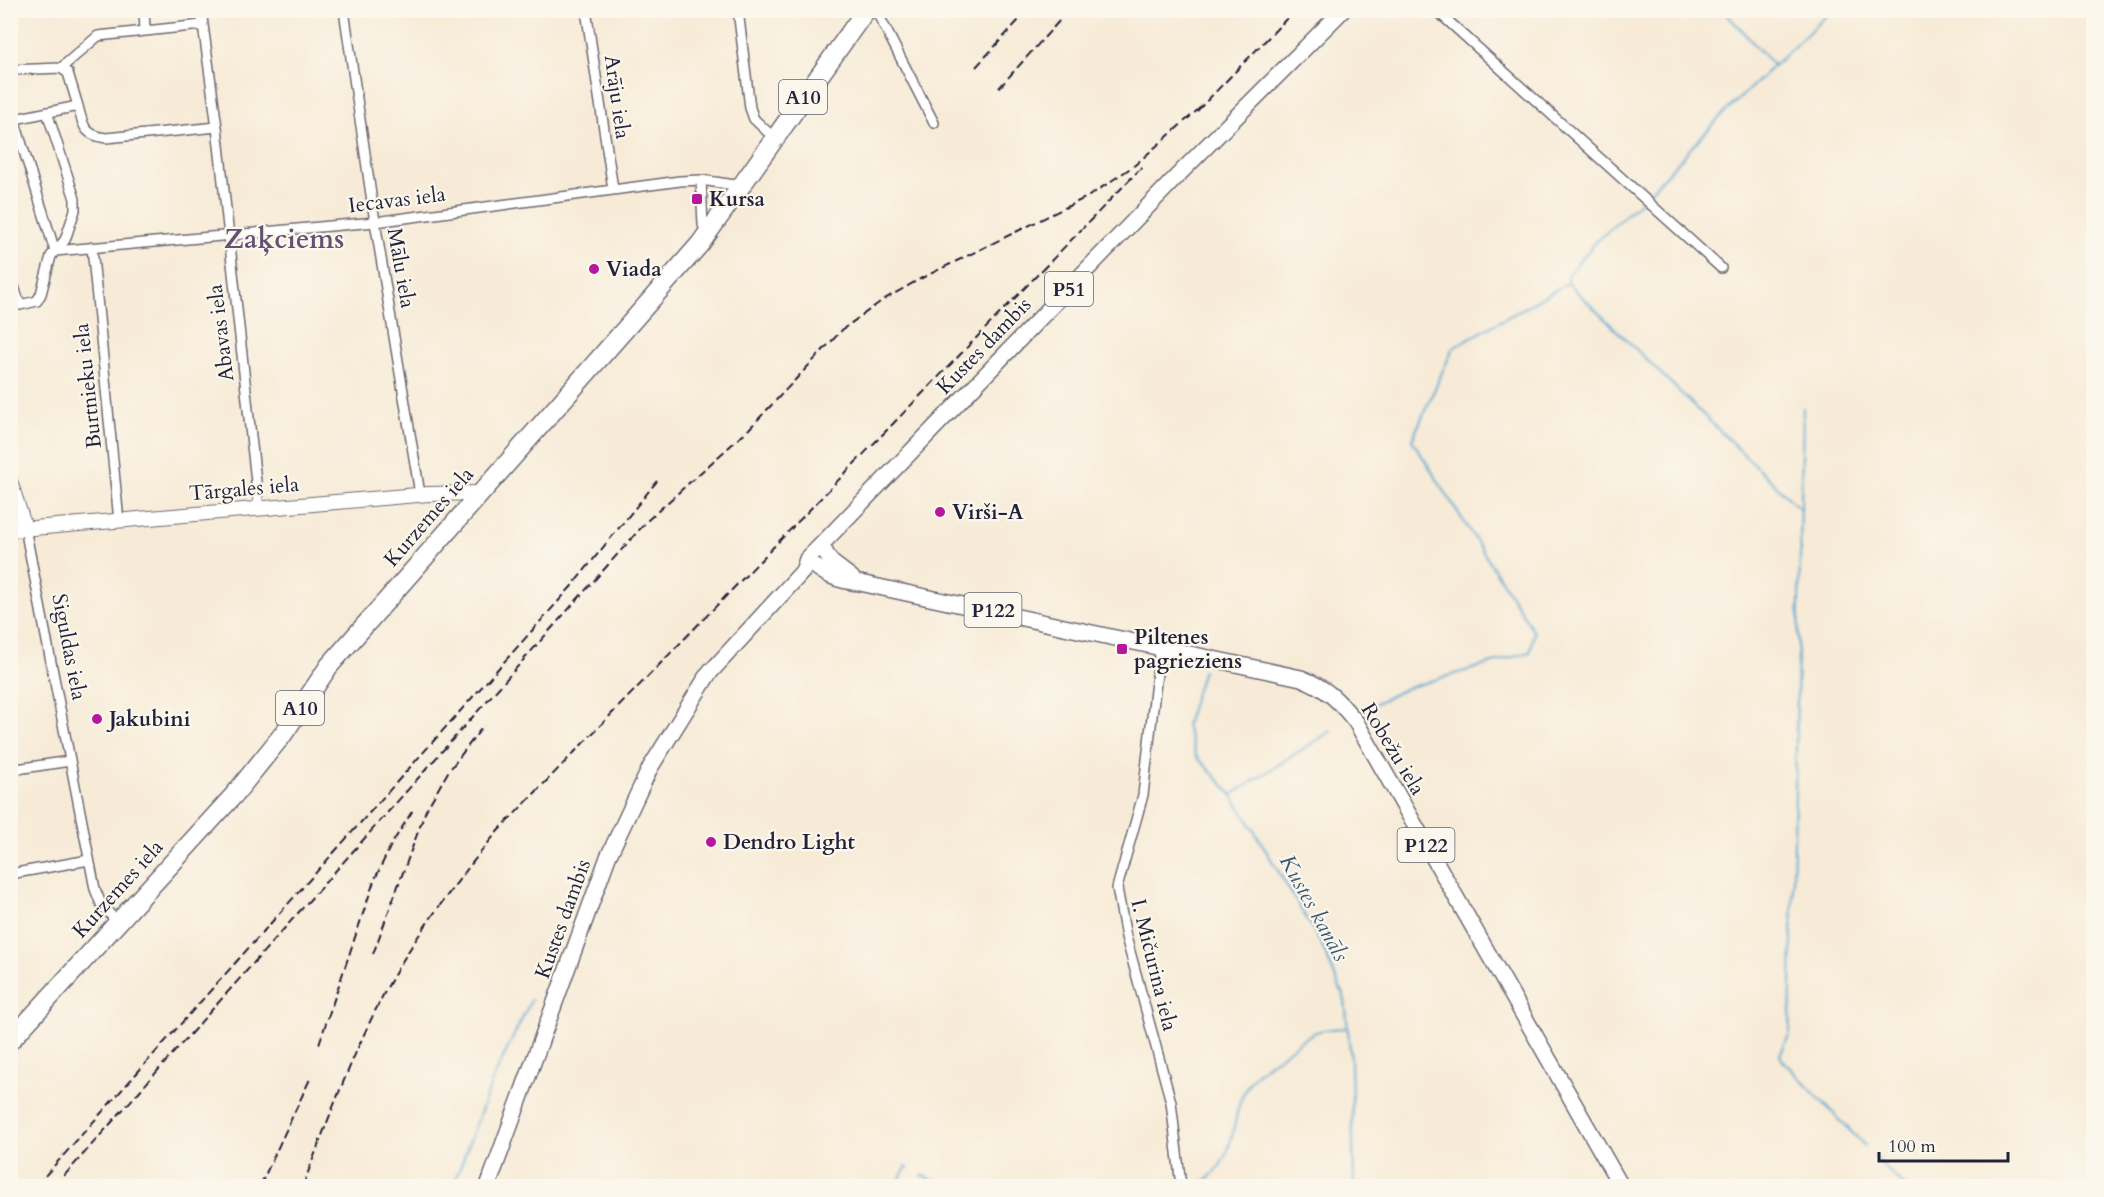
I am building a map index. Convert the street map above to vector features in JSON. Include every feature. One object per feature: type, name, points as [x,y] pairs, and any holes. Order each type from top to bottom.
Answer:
[{"type":"highway","name":"Kurzemes iela","points":[[10,1041],[234,795],[284,733],[329,666],[629,328],[708,233],[866,10]]},
{"type":"main road","name":"Kustes dambis","points":[[489,1186],[608,857],[650,768],[705,678],[803,571],[807,559],[820,545],[1184,170],[1343,10]]},
{"type":"main road","name":"Robežu iela","points":[[820,545],[836,568],[860,583]]},
{"type":"main road","name":"Robežu iela","points":[[807,559],[818,570],[833,578],[1160,647],[1301,678],[1321,685],[1337,698],[1356,722],[1621,1186]]},
{"type":"street","points":[[144,10],[145,31]]},
{"type":"street","name":"Abavas iela","points":[[201,10],[217,127],[259,509]]},
{"type":"street","name":"Mālu iela","points":[[344,10],[375,222],[420,494]]},
{"type":"street","name":"Arāju iela","points":[[586,10],[613,189]]},
{"type":"street","points":[[738,10],[750,108],[754,119],[774,138]]},
{"type":"street","points":[[876,10],[934,123]]},
{"type":"street","points":[[1436,10],[1721,268]]},
{"type":"street","points":[[61,68],[98,36],[202,25]]},
{"type":"street","points":[[10,70],[61,68],[68,73],[83,128],[92,136],[217,127]]},
{"type":"street","points":[[55,251],[12,119],[78,106]]},
{"type":"street","points":[[10,274],[20,305],[37,301],[55,251],[65,240],[75,210],[75,199],[47,112]]},
{"type":"street","points":[[701,180],[704,225],[708,233]]},
{"type":"street","name":"Iecavas iela","points":[[55,251],[375,222],[613,189],[701,180],[742,186]]},
{"type":"street","name":"Burtnieku iela","points":[[92,247],[119,521]]},
{"type":"street","name":"Siguldas iela","points":[[10,481],[18,529],[70,761],[89,860],[101,904],[117,922]]},
{"type":"street","name":"Tārgales iela","points":[[18,529],[420,494],[481,493]]},
{"type":"street","name":"I. Mičurina iela","points":[[1160,647],[1143,795],[1117,888],[1126,936],[1171,1102],[1181,1186]]},
{"type":"street","points":[[10,770],[70,761]]},
{"type":"street","points":[[10,874],[89,860]]},
{"type":"waterway","points":[[1723,10],[1774,66]]},
{"type":"waterway","points":[[1646,196],[1718,119],[1832,10]]},
{"type":"waterway","points":[[1641,201],[1595,243],[1568,275],[1568,283],[1801,510]]},
{"type":"waterway","points":[[1357,713],[1407,688],[1530,652],[1534,632],[1412,440],[1453,348],[1568,283]]},
{"type":"waterway","points":[[1803,408],[1790,1033],[1780,1055],[1783,1061],[1865,1146]]},
{"type":"waterway","name":"Kustes kanāls","points":[[1203,670],[1186,725],[1196,756],[1229,791],[1246,817],[1321,943],[1345,1000],[1351,1061],[1354,1186]]},
{"type":"waterway","points":[[1233,794],[1331,731]]},
{"type":"waterway","points":[[453,1186],[493,1079],[531,1000]]},
{"type":"waterway","points":[[1198,1186],[1213,1174],[1223,1161],[1229,1148],[1244,1092],[1256,1074],[1314,1033],[1327,1029],[1348,1028]]},
{"type":"waterway","points":[[1874,1156],[1904,1186]]},
{"type":"waterway","points":[[896,1186],[906,1167],[908,1168]]},
{"type":"waterway","points":[[922,1175],[943,1186]]},
{"type":"railway","points":[[976,67],[1028,10]]},
{"type":"railway","points":[[999,88],[1069,10]]},
{"type":"railway","points":[[1197,111],[1295,10]]},
{"type":"railway","points":[[55,1186],[648,520],[749,429],[843,329],[883,300],[920,279],[1089,196],[1135,165],[1201,107]]},
{"type":"railway","points":[[303,1186],[349,1070],[392,978],[434,914],[497,832],[1144,165]]},
{"type":"railway","points":[[36,1186],[571,587],[657,481]]},
{"type":"railway","points":[[373,954],[426,810],[448,772],[484,725]]},
{"type":"railway","points":[[319,1044],[374,881],[391,845],[413,810]]},
{"type":"railway","points":[[260,1186],[310,1079]]},
{"type":"place","name":"Kursa","points":[[697,199]]},
{"type":"place","name":"Viada","points":[[594,269]]},
{"type":"place","name":"Virši-A","points":[[940,512]]},
{"type":"place","name":"Piltenes pagrieziens","points":[[1122,649]]},
{"type":"place","name":"Jakubini","points":[[97,719]]},
{"type":"place","name":"Dendro Light","points":[[711,842]]},
{"type":"district","name":"Zaķciems","points":[[284,239]]}]
